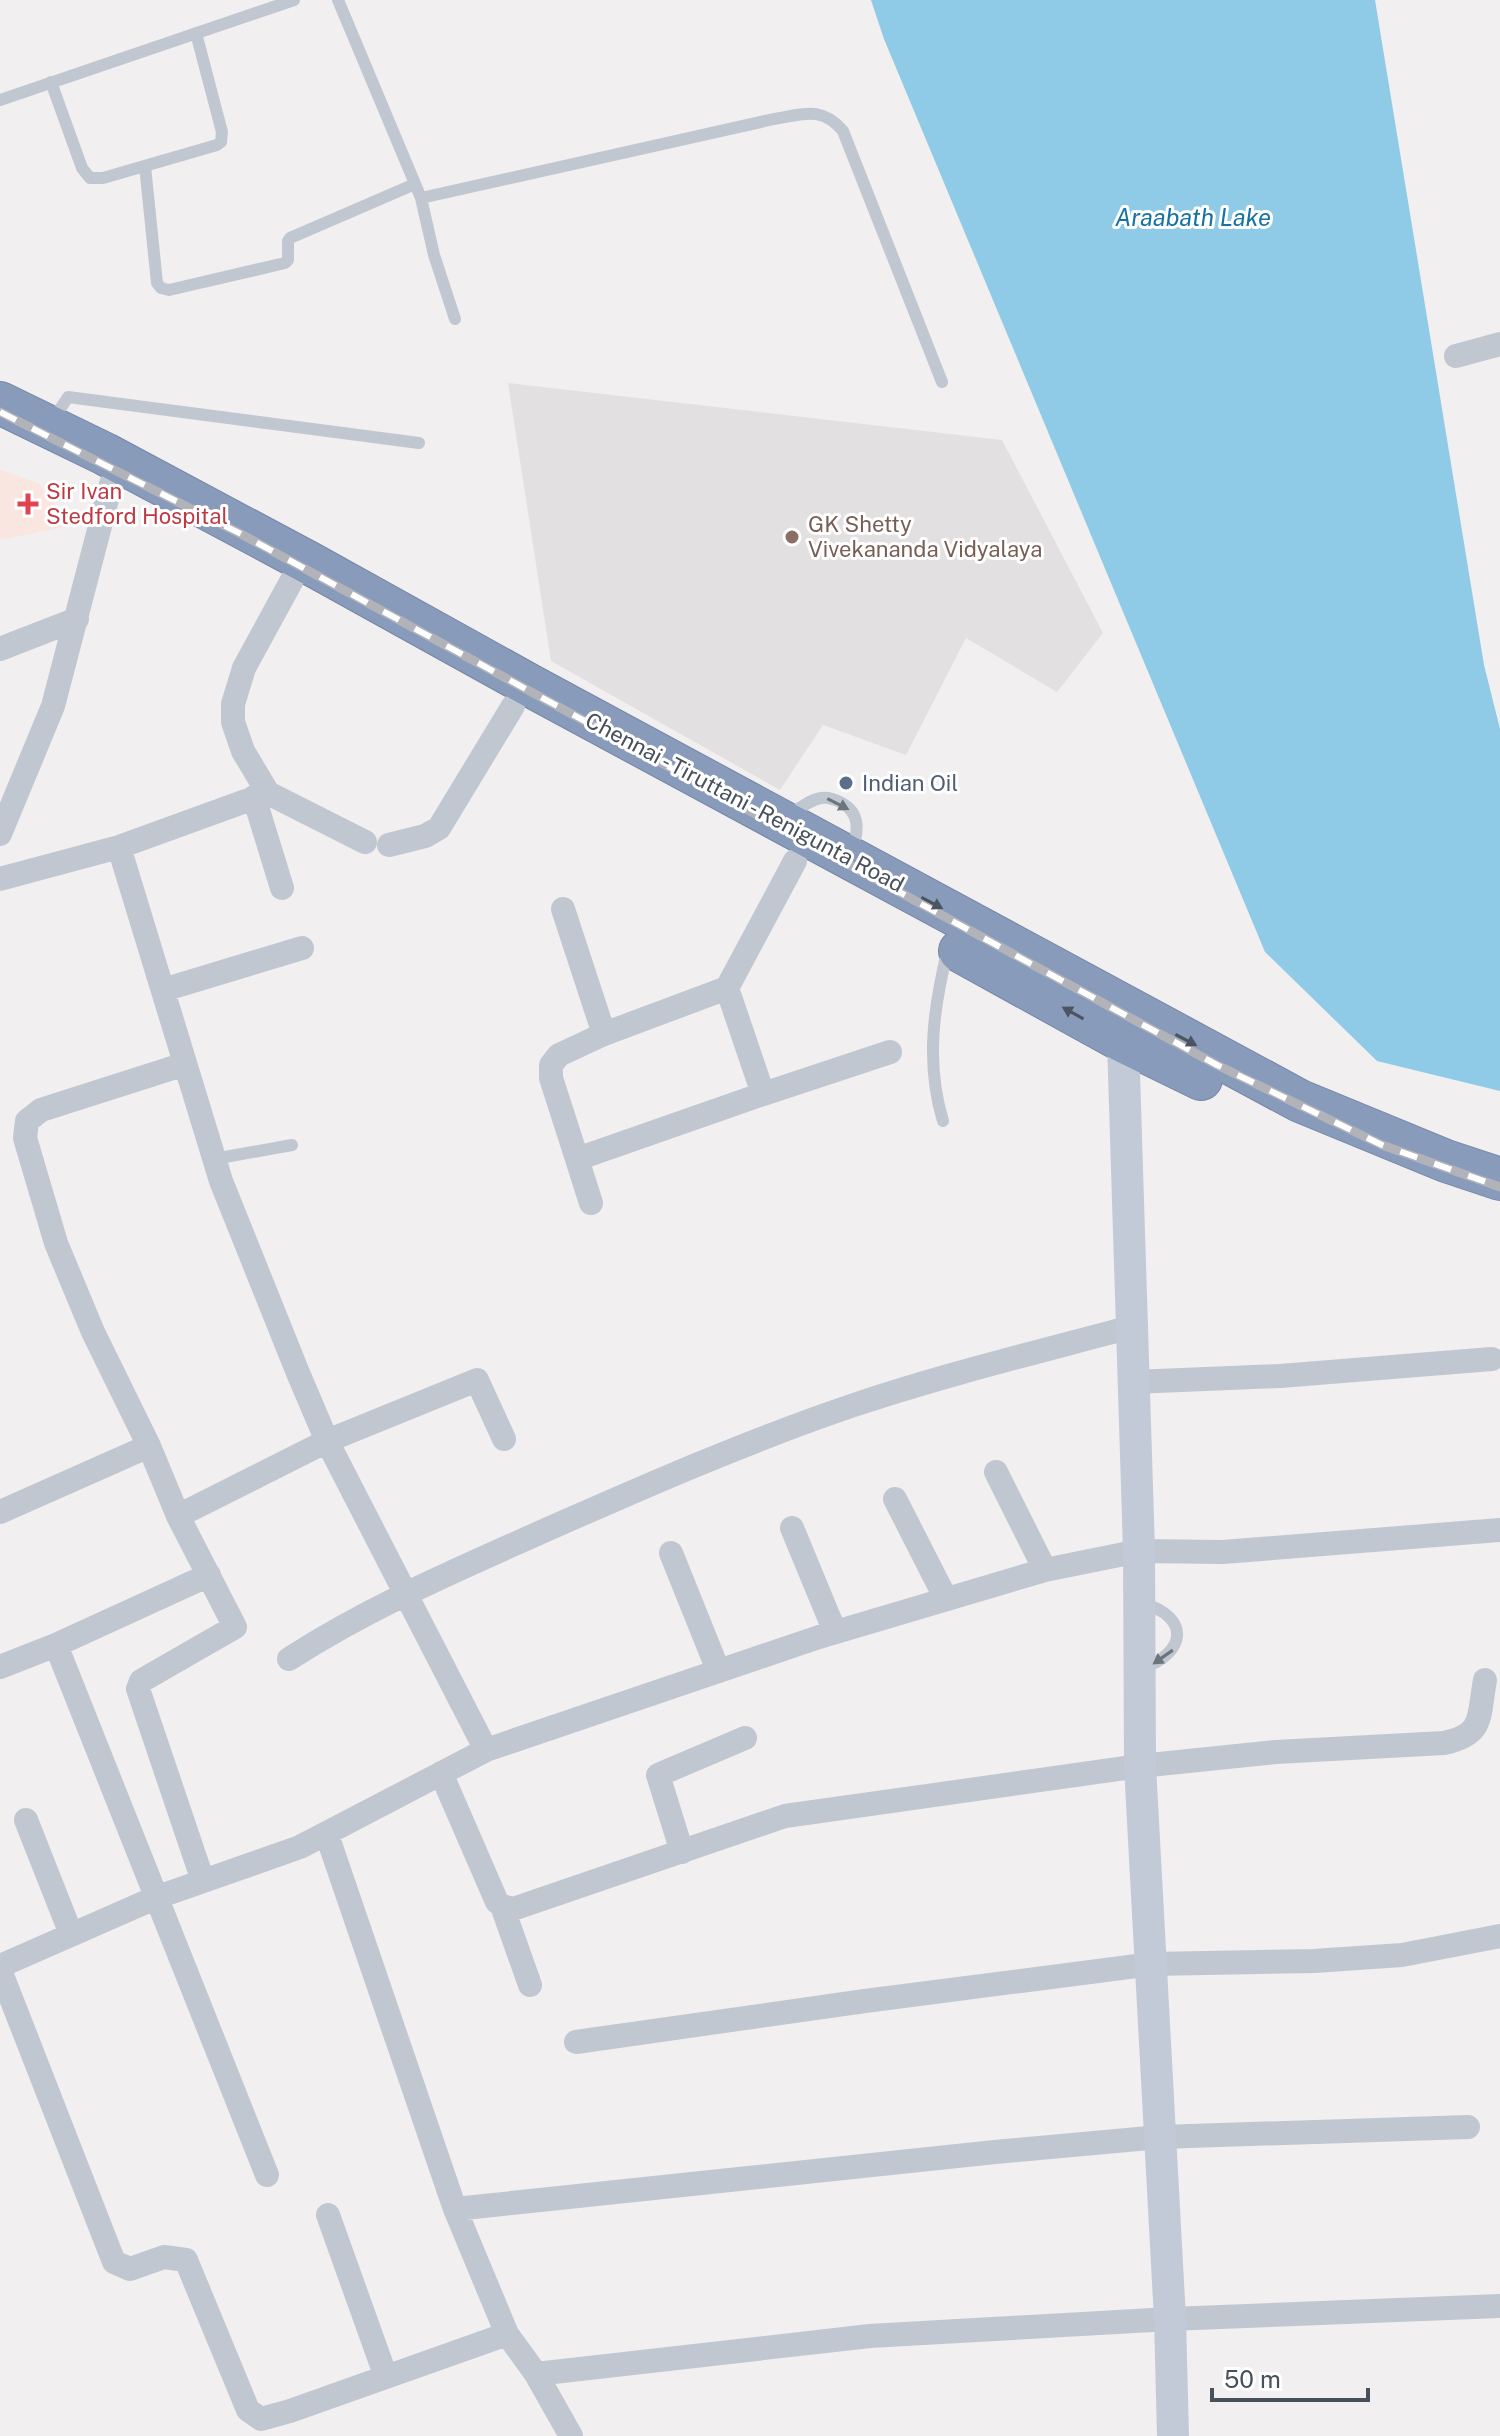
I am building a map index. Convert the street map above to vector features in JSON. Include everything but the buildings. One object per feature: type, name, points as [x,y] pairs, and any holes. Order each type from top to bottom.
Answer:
[{"type":"highway","name":"Chennai - Tiruttani - Renigunta Road","points":[[0,403],[133,469],[311,564],[851,859],[1309,1133],[1454,1192],[1500,1207]]},
{"type":"highway","name":"Chennai - Tiruttani - Renigunta Road","points":[[0,432],[111,484],[292,580],[513,706],[949,945],[1300,1101],[1446,1161],[1500,1179]]},
{"type":"street","points":[[1456,356],[1500,344]]},
{"type":"street","points":[[0,834],[53,706],[111,484]]},
{"type":"street","points":[[282,888],[261,795],[233,722],[233,704],[244,668],[292,580]]},
{"type":"street","points":[[0,649],[77,619]]},
{"type":"street","points":[[0,879],[119,847],[261,795],[377,844],[425,836],[439,828],[513,706]]},
{"type":"street","points":[[119,847],[214,1159],[327,1441],[486,1750]]},
{"type":"street","points":[[591,1203],[551,1078],[551,1065],[559,1055],[604,1034],[727,988],[795,861]]},
{"type":"street","points":[[563,909],[604,1034]]},
{"type":"street","points":[[163,990],[302,948]]},
{"type":"street","points":[[727,988],[763,1094]]},
{"type":"street","points":[[1130,1027],[1131,1327],[1139,1551],[1140,1766],[1170,2319],[1173,2436]]},
{"type":"street","points":[[577,1159],[890,1052]]},
{"type":"street","points":[[185,1064],[41,1110],[27,1121],[25,1138],[56,1243],[93,1332],[149,1446],[178,1516],[235,1627],[141,1681],[138,1689],[203,1881]]},
{"type":"street","points":[[289,1659],[337,1628],[404,1592],[734,1448],[928,1382],[1131,1327]]},
{"type":"street","points":[[1133,1382],[1280,1376],[1492,1359]]},
{"type":"street","points":[[178,1516],[327,1441],[477,1380],[504,1439]]},
{"type":"street","points":[[0,1512],[149,1446]]},
{"type":"street","points":[[996,1472],[1045,1570]]},
{"type":"street","points":[[895,1499],[946,1599]]},
{"type":"street","points":[[792,1528],[835,1632]]},
{"type":"street","points":[[507,2334],[261,2419],[248,2410],[186,2260],[164,2257],[130,2269],[114,2262],[0,1968],[155,1898],[327,1835],[486,1750],[835,1632],[1045,1570],[1139,1551],[1223,1552],[1500,1530]]},
{"type":"street","points":[[671,1553],[718,1670]]},
{"type":"street","points":[[0,1667],[56,1645],[209,1575]]},
{"type":"street","points":[[56,1645],[267,2175]]},
{"type":"street","points":[[502,1906],[513,1909],[528,1906],[785,1816],[1140,1766],[1276,1752],[1444,1743],[1466,1738],[1475,1729],[1485,1680]]},
{"type":"street","points":[[682,1852],[658,1775],[745,1738]]},
{"type":"street","points":[[441,1773],[493,1894],[502,1906],[530,1985]]},
{"type":"street","points":[[26,1820],[71,1934]]},
{"type":"street","points":[[327,1835],[455,2209],[507,2334],[536,2374],[571,2436]]},
{"type":"street","points":[[576,2042],[1152,1964],[1314,1961],[1402,1955],[1500,1936]]},
{"type":"street","points":[[455,2209],[979,2153],[1160,2137],[1468,2127]]},
{"type":"street","points":[[328,2215],[386,2377]]},
{"type":"street","points":[[536,2374],[870,2336],[1170,2319],[1500,2306]]},
{"type":"lane","points":[[0,100],[294,0]]},
{"type":"lane","points":[[338,0],[421,198],[434,255],[455,319]]},
{"type":"lane","points":[[51,82],[86,175],[90,178],[103,178],[217,145],[223,137],[196,33]]},
{"type":"lane","points":[[421,198],[774,119],[822,114],[832,118],[843,131],[942,382]]},
{"type":"lane","points":[[145,166],[157,283],[169,290],[285,263],[290,238],[415,184]]},
{"type":"lane","points":[[48,427],[68,397],[419,443]]},
{"type":"lane","points":[[943,1121],[934,1092],[933,1034],[949,945]]},
{"type":"lane","points":[[214,1159],[292,1145]]},
{"type":"shaded area","name":"GK Shetty Vivekananda Vidyalaya","points":[[508,383],[1002,440],[1103,633],[1057,692],[966,638],[906,755],[823,725],[780,790],[551,661]]},
{"type":"shaded area","name":"Sir Ivan Stedford Hospital","points":[[0,470],[38,483],[72,525],[0,540]]},
{"type":"water","name":"Araabath Lake","points":[[871,0],[1375,0],[1484,665],[1500,729],[1500,1091],[1377,1061],[1265,952],[884,39]]},
{"type":"railway","points":[[0,412],[241,534],[1217,1065],[1382,1145],[1500,1187]]},
{"type":"place","name":"Sir Ivan Stedford Hospital","points":[[28,504]]},
{"type":"place","name":"GK Shetty Vivekananda Vidyalaya","points":[[792,537]]},
{"type":"place","name":"Indian Oil","points":[[846,783]]}]
